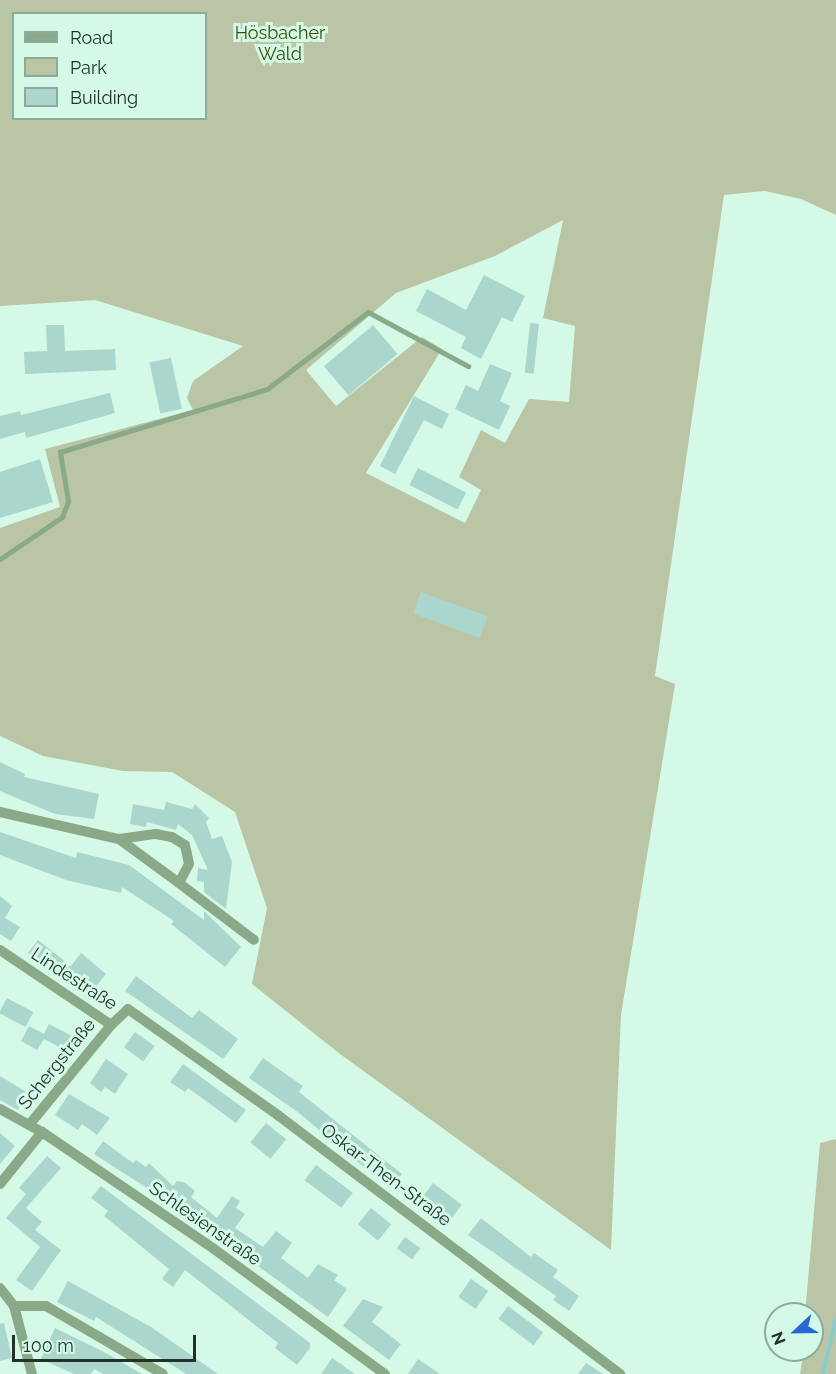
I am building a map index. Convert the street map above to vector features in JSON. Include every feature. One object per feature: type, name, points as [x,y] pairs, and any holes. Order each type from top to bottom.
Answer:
[{"type":"street","points":[[0,812],[118,839],[156,834],[185,844],[189,864],[179,883]]},
{"type":"street","points":[[118,839],[254,940]]},
{"type":"street","name":"Lindestraße","points":[[0,950],[111,1025],[128,1009]]},
{"type":"street","name":"Oskar-Then-Straße","points":[[128,1009],[279,1116],[620,1374]]},
{"type":"street","name":"Schergstraße","points":[[29,1125],[111,1025]]},
{"type":"street","name":"Schlesienstraße","points":[[0,1109],[42,1132],[214,1249],[371,1369],[385,1374]]},
{"type":"street","name":"Schergstraße","points":[[0,1184],[42,1132]]},
{"type":"street","points":[[0,1288],[14,1306],[32,1374]]},
{"type":"street","points":[[14,1306],[46,1306],[164,1374]]},
{"type":"lane","points":[[0,559],[62,517],[68,501],[60,452],[267,389],[368,312],[468,366]]},
{"type":"green space","name":"Hösbacher Wald","points":[[0,0],[836,0],[836,215],[801,199],[765,191],[724,195],[655,676],[675,684],[621,1015],[611,1250],[340,1054],[252,984],[267,908],[235,812],[172,772],[123,771],[43,756],[0,736],[0,528],[60,507],[45,449],[193,410],[187,398],[193,381],[243,346],[95,300],[0,306]],"holes":[[[563,220],[543,318],[575,326],[569,402],[529,399],[505,443],[481,430],[459,477],[481,490],[465,523],[366,473],[442,349],[422,337],[336,406],[306,370],[396,293],[495,256]]]},
{"type":"green space","points":[[836,1139],[836,1374],[800,1374],[802,1362],[824,1362],[824,1302],[806,1302],[820,1143]]},
{"type":"building","points":[[484,275],[525,296],[512,322],[502,317],[481,359],[461,348],[466,337],[416,311],[427,289],[466,310]]},
{"type":"building","points":[[530,323],[539,324],[534,374],[525,373]]},
{"type":"building","points":[[46,325],[64,325],[65,351],[115,349],[116,370],[25,374],[24,352],[47,351]]},
{"type":"building","points":[[373,325],[397,354],[348,395],[324,366]]},
{"type":"building","points":[[171,358],[182,409],[160,413],[149,363]]},
{"type":"building","points":[[490,364],[512,373],[500,401],[510,406],[499,430],[455,409],[466,385],[478,391]]},
{"type":"building","points":[[110,393],[115,413],[26,438],[25,432],[0,439],[0,416],[20,411],[21,415]]},
{"type":"building","points":[[414,396],[449,414],[442,429],[424,420],[395,474],[380,466]]},
{"type":"building","points":[[40,459],[53,502],[0,518],[0,472]]},
{"type":"building","points":[[418,468],[466,493],[457,509],[409,485]]},
{"type":"building","points":[[421,592],[488,616],[480,638],[413,614]]},
{"type":"building","points":[[0,762],[25,774],[24,777],[99,794],[94,819],[55,814],[0,791]]},
{"type":"building","points":[[166,802],[192,809],[195,804],[209,818],[206,822],[212,839],[222,836],[232,862],[226,909],[204,892],[204,882],[197,881],[198,868],[208,870],[192,835],[178,824],[176,830],[147,822],[146,827],[130,824],[133,804],[164,810]]},
{"type":"building","points":[[0,832],[76,858],[77,852],[129,865],[204,920],[204,911],[241,947],[225,967],[171,924],[174,921],[122,887],[121,893],[66,880],[0,855]]},
{"type":"building","points":[[0,896],[12,906],[5,918],[20,927],[11,941],[0,934]]},
{"type":"building","points":[[38,940],[71,966],[81,953],[106,974],[87,998],[28,953]]},
{"type":"building","points":[[136,976],[192,1018],[199,1010],[238,1039],[223,1059],[125,991]]},
{"type":"building","points":[[7,998],[33,1012],[26,1027],[0,1014]]},
{"type":"building","points":[[49,1024],[74,1037],[67,1051],[44,1039],[37,1050],[21,1041],[29,1026],[44,1034]]},
{"type":"building","points":[[135,1032],[154,1046],[143,1061],[124,1047]]},
{"type":"building","points":[[263,1058],[303,1086],[299,1092],[402,1174],[390,1189],[299,1113],[249,1078]]},
{"type":"building","points":[[106,1059],[128,1074],[115,1094],[105,1087],[101,1092],[90,1083]]},
{"type":"building","points":[[183,1064],[246,1110],[236,1123],[188,1088],[185,1092],[170,1082]]},
{"type":"building","points":[[0,1076],[28,1093],[18,1110],[0,1100]]},
{"type":"building","points":[[69,1094],[110,1118],[97,1135],[82,1124],[78,1130],[55,1115]]},
{"type":"building","points":[[266,1123],[286,1139],[270,1159],[250,1142]]},
{"type":"building","points":[[0,1133],[15,1146],[0,1164]]},
{"type":"building","points":[[103,1141],[133,1163],[136,1160],[146,1167],[149,1163],[173,1186],[177,1181],[184,1182],[195,1191],[191,1197],[217,1218],[232,1196],[240,1201],[236,1208],[245,1214],[235,1228],[263,1247],[276,1231],[292,1243],[281,1258],[308,1278],[318,1264],[338,1275],[334,1280],[347,1289],[328,1317],[181,1210],[94,1154]]},
{"type":"building","points":[[47,1156],[61,1168],[26,1208],[42,1222],[35,1230],[61,1250],[32,1291],[16,1280],[40,1247],[6,1218],[26,1194],[19,1188]]},
{"type":"building","points":[[316,1165],[353,1193],[341,1208],[305,1180]]},
{"type":"building","points":[[433,1183],[462,1205],[447,1225],[418,1203]]},
{"type":"building","points":[[101,1186],[310,1343],[310,1348],[297,1365],[275,1348],[278,1343],[185,1270],[173,1287],[162,1279],[169,1269],[104,1216],[108,1211],[91,1198]]},
{"type":"building","points":[[371,1208],[391,1224],[378,1241],[358,1224]]},
{"type":"building","points":[[481,1218],[531,1257],[534,1253],[558,1270],[553,1277],[579,1296],[569,1311],[553,1300],[556,1296],[468,1235]]},
{"type":"building","points":[[405,1237],[420,1248],[412,1259],[397,1248]]},
{"type":"building","points":[[471,1279],[488,1291],[476,1309],[458,1297]]},
{"type":"building","points":[[68,1281],[151,1327],[218,1374],[186,1374],[96,1317],[94,1321],[57,1302]]},
{"type":"building","points":[[363,1299],[383,1307],[372,1322],[401,1344],[389,1360],[343,1326]]},
{"type":"building","points":[[508,1306],[543,1332],[534,1345],[498,1319]]},
{"type":"building","points":[[4,1323],[12,1358],[0,1361],[0,1324]]},
{"type":"building","points":[[55,1328],[142,1374],[103,1374],[94,1369],[91,1374],[74,1374],[41,1359]]},
{"type":"building","points":[[332,1358],[355,1374],[321,1374]]},
{"type":"building","points":[[418,1359],[440,1374],[408,1374]]},
{"type":"building","points":[[586,1363],[603,1374],[578,1374]]},
{"type":"waterway","points":[[823,1374],[836,1318]]}]
